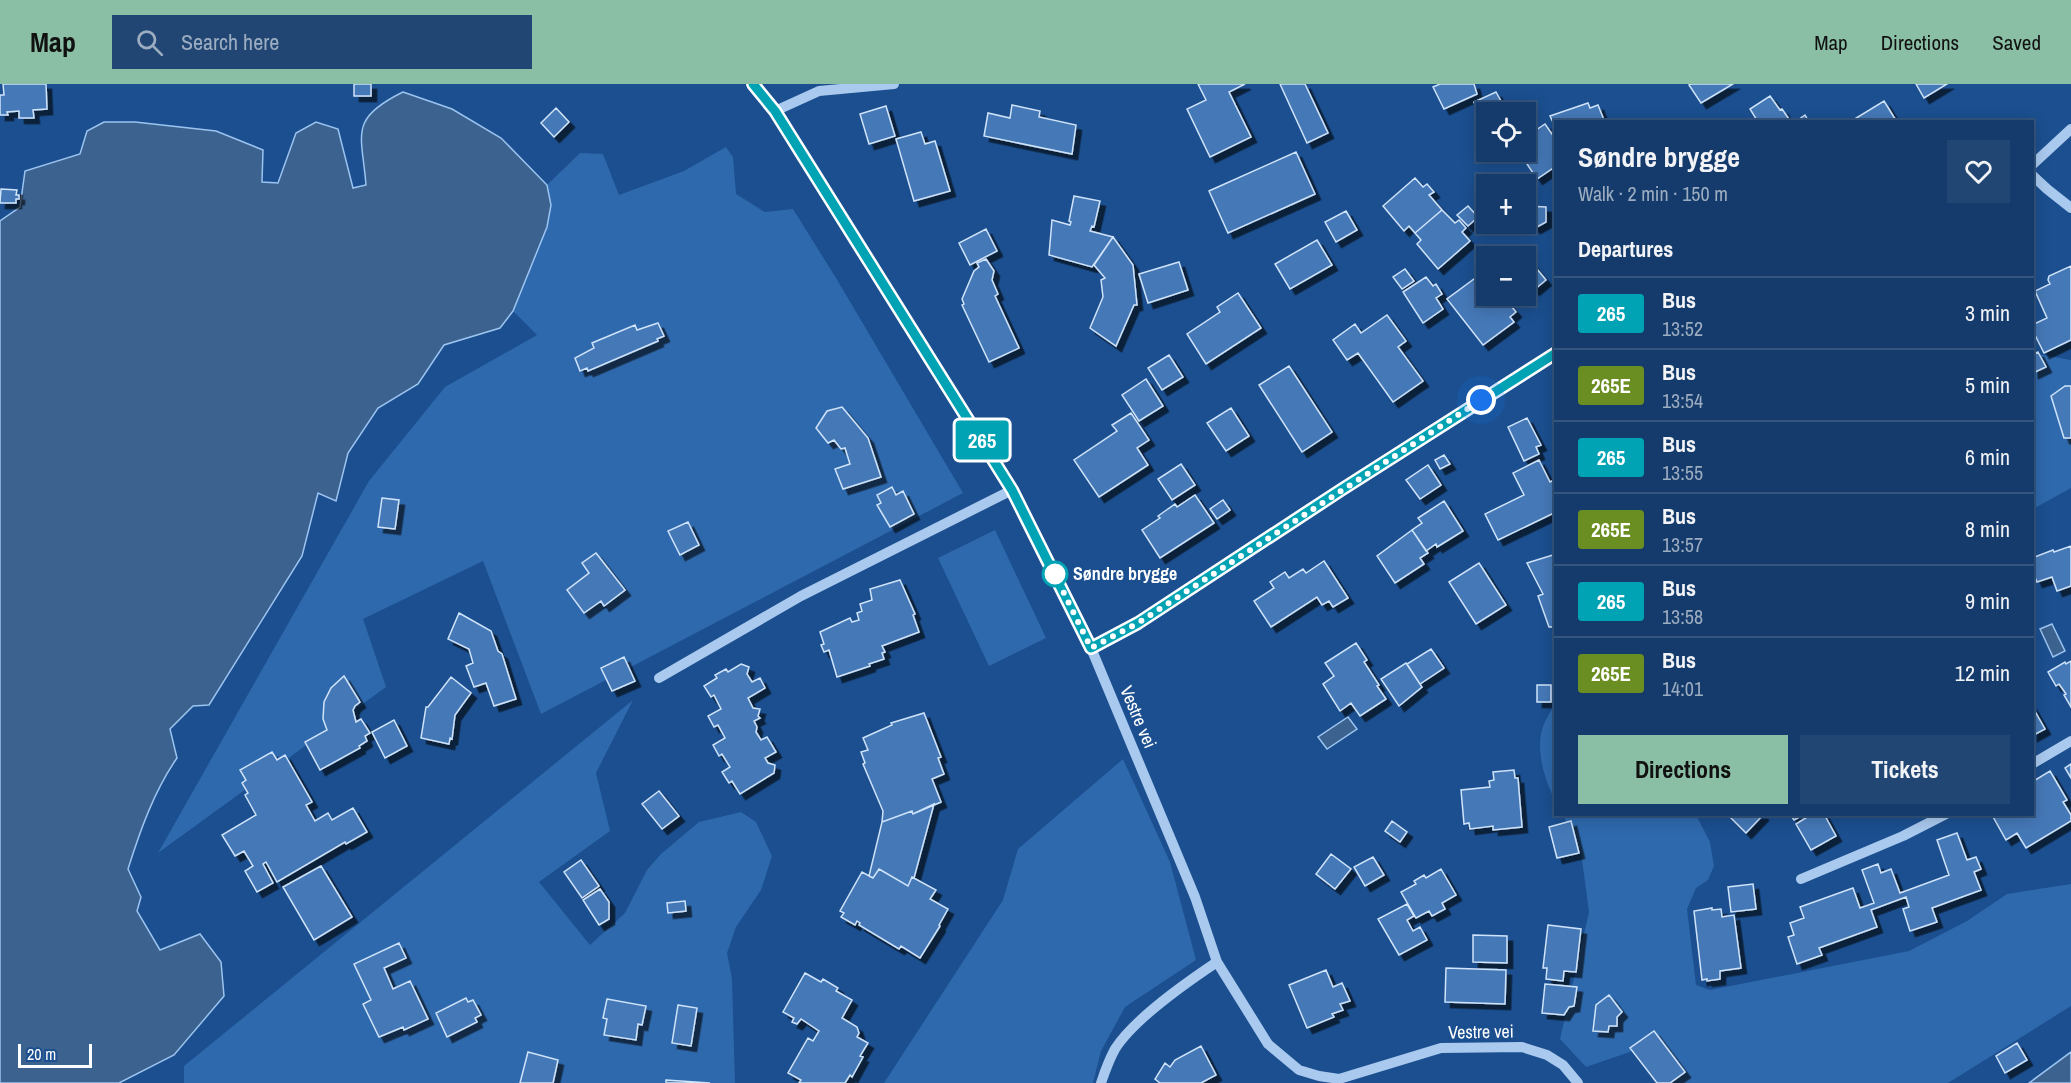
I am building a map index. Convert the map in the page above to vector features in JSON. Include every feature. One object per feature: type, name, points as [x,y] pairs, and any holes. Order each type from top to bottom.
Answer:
[{"type":"street","name":"Vestre vei","points":[[753,84],[775,111],[1012,490],[1091,648],[1195,897],[1217,962],[1268,1044],[1299,1070],[1340,1079],[1441,1048],[1522,1047],[1547,1055],[1563,1065],[1578,1083]]},
{"type":"street","points":[[775,111],[819,91],[894,84]]},
{"type":"street","points":[[2034,163],[2071,129]]},
{"type":"street","points":[[2034,177],[2071,208]]},
{"type":"street","points":[[1091,648],[1138,623],[1554,354]]},
{"type":"street","points":[[659,678],[801,596],[1012,490]]},
{"type":"street","points":[[2034,763],[2071,741]]},
{"type":"street","points":[[1801,879],[1903,836],[1942,816]]},
{"type":"street","points":[[1101,1083],[1107,1066],[1125,1035],[1179,989],[1217,962]]},
{"type":"shaded area","points":[[403,92],[452,109],[501,138],[547,185],[551,205],[547,227],[513,311],[500,328],[444,345],[418,384],[378,408],[348,453],[336,501],[318,493],[302,556],[209,705],[193,706],[170,729],[177,758],[155,798],[128,869],[141,897],[137,911],[160,950],[200,934],[221,962],[224,996],[174,1055],[119,1083],[0,1083],[0,221],[20,207],[25,171],[80,154],[87,131],[104,122],[135,122],[216,131],[263,150],[262,182],[278,183],[296,133],[316,122],[338,129],[353,188],[366,185],[362,130],[373,111]]},
{"type":"shaded area","points":[[726,147],[733,157],[736,194],[765,212],[793,209],[963,493],[541,714],[483,561],[363,619],[386,687],[158,853],[369,481],[445,387],[537,335],[513,311],[547,227],[551,205],[547,185],[580,153],[603,154],[619,195],[684,171]]},
{"type":"shaded area","points":[[2034,353],[2071,360],[2071,488],[2034,508]]},
{"type":"shaded area","points":[[995,530],[1046,638],[989,666],[938,558]]},
{"type":"shaded area","points":[[2052,624],[2065,651],[2053,657],[2040,629]]},
{"type":"shaded area","points":[[633,700],[596,773],[610,831],[539,882],[590,945],[625,913],[647,870],[661,854],[699,822],[741,812],[756,822],[772,856],[761,890],[736,927],[727,953],[732,979],[735,1083],[184,1083],[184,1066]]},
{"type":"shaded area","points":[[1554,706],[1554,798],[1545,775],[1540,748],[1543,727]]},
{"type":"shaded area","points":[[1348,717],[1357,729],[1327,749],[1318,737]]},
{"type":"shaded area","points":[[1123,759],[1170,862],[1196,960],[1125,1007],[1101,1051],[1093,1083],[884,1083],[1003,900],[1018,849]]},
{"type":"shaded area","points":[[1563,816],[1697,816],[1710,842],[1714,866],[1708,880],[1696,888],[1687,909],[1696,985],[1710,990],[1909,951],[1967,921],[2007,894],[2071,884],[2071,1006],[1948,1083],[1670,1083],[1656,1043],[1586,1067],[1560,1039],[1589,912],[1581,852]]},
{"type":"shaded area","points":[[2071,1052],[2071,1083],[2029,1083]]},
{"type":"building","points":[[3,84],[46,84],[47,109],[33,110],[34,118],[19,118],[19,111],[0,115],[0,95],[4,95]]},
{"type":"building","points":[[354,84],[371,84],[371,96],[354,96]]},
{"type":"building","points":[[1198,84],[1245,84],[1229,92],[1251,137],[1210,157],[1187,109],[1206,100]]},
{"type":"building","points":[[1280,84],[1305,84],[1328,133],[1307,143]]},
{"type":"building","points":[[1440,84],[1474,84],[1477,94],[1444,109],[1433,87]]},
{"type":"building","points":[[1733,84],[1701,103],[1689,85]]},
{"type":"building","points":[[1916,84],[1947,84],[1924,98]]},
{"type":"building","points":[[1496,92],[1502,102],[1476,102],[1476,106],[1474,102]]},
{"type":"building","points":[[1770,96],[1790,120],[1757,120],[1750,109]]},
{"type":"building","points":[[1884,101],[1896,120],[1853,120]]},
{"type":"building","points":[[1588,103],[1590,108],[1598,105],[1604,120],[1554,120],[1554,125],[1550,116]]},
{"type":"building","points":[[1012,105],[1040,111],[1039,117],[1076,125],[1072,154],[984,136],[988,113],[1010,118]]},
{"type":"building","points":[[886,106],[895,136],[869,144],[860,114]]},
{"type":"building","points":[[556,108],[569,122],[554,137],[541,123]]},
{"type":"building","points":[[1805,115],[1808,120],[1798,120]]},
{"type":"building","points":[[1545,124],[1554,137],[1554,167],[1537,179],[1536,174],[1526,162],[1536,162],[1536,130]]},
{"type":"building","points":[[921,132],[925,144],[935,141],[950,191],[914,201],[896,139]]},
{"type":"building","points":[[1296,152],[1315,194],[1228,233],[1209,191]]},
{"type":"building","points":[[1415,178],[1423,187],[1427,184],[1434,192],[1429,195],[1442,210],[1415,233],[1409,226],[1404,231],[1383,206]]},
{"type":"building","points":[[1,189],[17,190],[16,195],[19,195],[19,199],[16,199],[16,203],[0,203]]},
{"type":"building","points":[[1074,196],[1100,201],[1094,227],[1092,226],[1090,231],[1113,237],[1092,267],[1049,255],[1052,220],[1070,225]]},
{"type":"building","points":[[1468,206],[1476,215],[1476,219],[1468,226],[1457,215]]},
{"type":"building","points":[[1536,206],[1546,207],[1546,222],[1536,227]]},
{"type":"building","points":[[1442,210],[1455,223],[1459,220],[1466,228],[1462,232],[1470,241],[1438,269],[1417,244],[1421,240],[1415,233]]},
{"type":"building","points":[[1346,211],[1357,230],[1336,242],[1325,222]]},
{"type":"building","points":[[986,229],[997,251],[970,265],[959,243]]},
{"type":"building","points":[[1113,237],[1133,265],[1137,305],[1134,305],[1116,346],[1090,328],[1103,297],[1101,280],[1105,278],[1094,265]]},
{"type":"building","points":[[1317,240],[1332,265],[1290,289],[1275,264]]},
{"type":"building","points":[[986,259],[994,271],[992,280],[998,294],[995,296],[1019,348],[989,362],[962,305],[964,304],[962,299],[974,271],[979,267],[977,263]]},
{"type":"building","points":[[1179,262],[1188,290],[1148,303],[1139,274]]},
{"type":"building","points":[[2071,266],[2071,340],[2044,353],[2034,333],[2034,324],[2047,318],[2035,291],[2050,284],[2049,276]]},
{"type":"building","points":[[1536,268],[1546,280],[1536,288]]},
{"type":"building","points":[[1405,269],[1414,281],[1402,289],[1393,277]]},
{"type":"building","points":[[1426,277],[1433,286],[1436,284],[1442,294],[1436,298],[1443,309],[1423,323],[1403,292]]},
{"type":"building","points":[[1476,277],[1476,306],[1511,306],[1516,312],[1510,317],[1514,322],[1483,345],[1447,299]]},
{"type":"building","points":[[1238,293],[1261,328],[1206,364],[1187,334],[1220,312],[1217,307]]},
{"type":"building","points":[[1387,315],[1406,341],[1398,347],[1423,381],[1393,402],[1358,353],[1347,360],[1333,340],[1355,324],[1361,333]]},
{"type":"building","points":[[658,323],[664,336],[657,339],[658,341],[588,371],[587,368],[580,371],[575,358],[594,348],[592,343],[635,325],[637,330]]},
{"type":"building","points":[[2038,352],[2046,367],[2034,373],[2034,354]]},
{"type":"building","points":[[1169,355],[1183,377],[1162,390],[1148,368]]},
{"type":"building","points":[[1289,366],[1332,432],[1302,452],[1259,385]]},
{"type":"building","points":[[1146,379],[1163,406],[1139,421],[1122,395]]},
{"type":"building","points":[[2065,386],[2071,386],[2071,438],[2064,438],[2051,396]]},
{"type":"building","points":[[842,407],[868,438],[881,477],[843,489],[835,469],[850,464],[845,448],[841,449],[834,440],[828,443],[816,428],[827,411]]},
{"type":"building","points":[[1231,408],[1249,436],[1226,451],[1207,423]]},
{"type":"building","points":[[1131,413],[1149,440],[1137,448],[1148,465],[1099,497],[1074,460],[1117,431],[1112,425]]},
{"type":"building","points":[[1527,418],[1541,445],[1536,447],[1539,454],[1524,461],[1508,427]]},
{"type":"building","points":[[1444,455],[1450,464],[1440,469],[1435,460]]},
{"type":"building","points":[[1539,460],[1550,482],[1554,480],[1554,513],[1498,540],[1485,514],[1524,495],[1513,473]]},
{"type":"building","points":[[1181,464],[1195,485],[1172,500],[1158,479]]},
{"type":"building","points":[[1428,465],[1441,485],[1420,499],[1406,480]]},
{"type":"building","points":[[892,487],[896,495],[903,491],[914,514],[890,527],[877,505],[881,503],[877,495]]},
{"type":"building","points":[[1195,495],[1214,523],[1160,558],[1142,530],[1175,504],[1177,507]]},
{"type":"building","points":[[382,498],[399,500],[395,529],[378,527]]},
{"type":"building","points":[[1223,500],[1230,510],[1217,519],[1210,509]]},
{"type":"building","points":[[1444,501],[1463,531],[1426,551],[1412,530],[1422,523],[1418,518]]},
{"type":"building","points":[[688,522],[699,545],[680,555],[668,531]]},
{"type":"building","points":[[1412,530],[1428,553],[1420,558],[1424,564],[1395,583],[1377,556]]},
{"type":"building","points":[[2071,546],[2071,586],[2057,591],[2052,577],[2037,582],[2034,575],[2034,557],[2053,550],[2054,552]]},
{"type":"building","points":[[596,553],[625,590],[604,606],[601,601],[584,613],[567,590],[589,573],[582,563]]},
{"type":"building","points":[[1554,555],[1554,627],[1549,627],[1538,596],[1543,594],[1527,563]]},
{"type":"building","points":[[1324,561],[1348,598],[1333,607],[1329,601],[1322,605],[1317,597],[1271,627],[1254,601],[1274,588],[1270,582],[1285,572],[1289,578],[1303,569],[1306,573]]},
{"type":"building","points":[[1479,563],[1506,605],[1476,624],[1449,582]]},
{"type":"building","points":[[900,580],[915,614],[913,615],[919,632],[882,646],[885,652],[882,653],[884,659],[837,677],[829,650],[824,652],[821,645],[824,644],[820,632],[850,618],[852,622],[859,620],[857,613],[862,611],[860,604],[872,600],[870,589]]},
{"type":"building","points":[[459,613],[491,631],[498,651],[502,654],[516,699],[494,706],[486,683],[474,687],[466,666],[473,663],[469,649],[448,639]]},
{"type":"building","points":[[1356,643],[1367,660],[1364,662],[1386,699],[1360,716],[1351,703],[1340,711],[1323,684],[1334,676],[1325,663]]},
{"type":"building","points":[[1431,649],[1444,668],[1420,684],[1407,664]]},
{"type":"building","points":[[624,657],[635,681],[612,691],[601,668]]},
{"type":"building","points":[[2071,661],[2071,707],[2064,695],[2066,694],[2059,684],[2056,686],[2048,672]]},
{"type":"building","points":[[1406,663],[1422,687],[1399,706],[1381,679]]},
{"type":"building","points":[[741,664],[749,667],[747,674],[752,682],[760,678],[765,688],[748,698],[753,708],[760,709],[758,716],[760,718],[754,721],[757,727],[756,732],[761,740],[767,737],[776,752],[765,758],[768,763],[775,765],[774,773],[740,794],[732,781],[729,783],[722,772],[730,767],[722,754],[719,756],[713,745],[725,738],[718,725],[714,727],[708,716],[721,709],[714,695],[711,697],[704,686],[717,678],[715,675],[726,669],[728,672]]},
{"type":"building","points":[[344,676],[360,702],[353,710],[356,722],[361,719],[370,733],[365,736],[367,741],[359,746],[360,748],[320,770],[305,742],[327,730],[323,719],[324,702],[331,688]]},
{"type":"building","points":[[451,677],[471,693],[455,715],[452,739],[450,738],[449,744],[421,738],[426,707]]},
{"type":"building","points":[[1537,685],[1551,685],[1551,702],[1537,702]]},
{"type":"building","points":[[2034,710],[2045,729],[2034,735]]},
{"type":"building","points":[[924,713],[941,757],[938,758],[944,774],[932,779],[941,802],[913,814],[912,811],[882,822],[883,811],[863,764],[865,763],[861,752],[868,750],[863,738],[892,725],[891,723]]},
{"type":"building","points":[[394,720],[407,746],[385,758],[372,732]]},
{"type":"building","points":[[272,752],[277,760],[285,755],[312,802],[306,805],[315,821],[328,813],[332,820],[353,808],[367,832],[346,844],[345,842],[277,882],[266,862],[263,864],[273,883],[257,892],[245,871],[253,866],[244,851],[235,856],[222,835],[256,815],[245,795],[248,793],[242,783],[246,780],[240,770]]},
{"type":"building","points":[[2071,764],[2071,778],[2065,768]]},
{"type":"building","points":[[1514,770],[1515,778],[1518,778],[1522,827],[1493,830],[1493,826],[1470,829],[1469,823],[1464,824],[1461,790],[1490,787],[1489,781],[1494,780],[1493,772]]},
{"type":"building","points":[[2050,771],[2067,800],[2063,802],[2071,815],[2071,821],[2026,848],[2017,833],[2006,840],[1993,816],[2034,816],[2034,781]]},
{"type":"building","points":[[659,791],[679,816],[662,829],[642,804]]},
{"type":"building","points":[[934,804],[914,878],[912,877],[908,886],[879,869],[873,878],[869,876],[882,822],[912,811],[913,814]]},
{"type":"building","points":[[1729,816],[1762,816],[1746,833]]},
{"type":"building","points":[[1809,816],[1825,816],[1836,836],[1811,850],[1796,824]]},
{"type":"building","points":[[1392,821],[1407,832],[1400,842],[1385,831]]},
{"type":"building","points":[[1571,821],[1579,853],[1557,858],[1549,827]]},
{"type":"building","points":[[1957,833],[1967,860],[1976,857],[1981,869],[1974,872],[1981,890],[1932,908],[1937,922],[1910,931],[1903,909],[1909,907],[1906,897],[1871,910],[1877,927],[1819,948],[1822,955],[1797,964],[1788,937],[1794,935],[1790,923],[1804,918],[1800,907],[1853,888],[1860,908],[1874,903],[1862,870],[1878,864],[1881,873],[1891,869],[1900,893],[1949,875],[1937,840]]},
{"type":"building","points":[[1331,854],[1351,869],[1335,889],[1316,874]]},
{"type":"building","points":[[1373,857],[1384,875],[1365,886],[1354,867]]},
{"type":"building","points":[[581,860],[599,886],[582,898],[564,872]]},
{"type":"building","points":[[321,866],[352,917],[314,940],[283,887]]},
{"type":"building","points":[[879,869],[908,886],[912,877],[936,890],[930,899],[948,909],[920,958],[901,946],[899,949],[859,925],[857,921],[855,925],[841,917],[844,913],[840,911],[862,872],[873,878]]},
{"type":"building","points":[[1441,869],[1456,895],[1442,903],[1445,909],[1432,916],[1429,911],[1416,918],[1401,892],[1416,884],[1414,881],[1424,875],[1426,878]]},
{"type":"building","points":[[1753,884],[1756,909],[1731,912],[1728,887]]},
{"type":"building","points":[[600,889],[609,902],[609,919],[599,925],[583,900]]},
{"type":"building","points":[[685,901],[686,911],[668,913],[667,903]]},
{"type":"building","points":[[1407,904],[1414,916],[1407,920],[1413,931],[1420,927],[1427,940],[1399,955],[1378,919]]},
{"type":"building","points":[[1712,908],[1712,910],[1721,909],[1722,917],[1734,915],[1741,968],[1720,971],[1720,979],[1707,981],[1707,979],[1702,980],[1694,911]]},
{"type":"building","points":[[1548,925],[1581,929],[1576,972],[1564,971],[1563,981],[1546,979],[1547,968],[1543,968]]},
{"type":"building","points":[[1473,935],[1507,936],[1507,963],[1473,962]]},
{"type":"building","points":[[399,943],[406,958],[384,968],[393,989],[410,981],[428,1019],[404,1030],[403,1027],[379,1037],[363,1004],[371,1000],[354,964]]},
{"type":"building","points":[[1446,968],[1506,970],[1505,1004],[1445,1002]]},
{"type":"building","points":[[1326,970],[1333,987],[1342,983],[1350,1001],[1340,1004],[1343,1010],[1332,1014],[1334,1017],[1307,1028],[1289,985]]},
{"type":"building","points":[[805,973],[821,982],[823,979],[838,988],[836,991],[852,1000],[842,1018],[857,1027],[859,1033],[857,1037],[868,1043],[852,1077],[850,1075],[845,1083],[799,1083],[801,1080],[788,1073],[808,1038],[813,1041],[819,1031],[801,1019],[797,1024],[792,1022],[794,1018],[783,1012]]},
{"type":"building","points":[[1545,984],[1577,987],[1574,1006],[1569,1007],[1564,1015],[1542,1013]]},
{"type":"building","points":[[1609,995],[1622,1012],[1617,1017],[1617,1026],[1609,1026],[1608,1032],[1593,1031],[1596,1005]]},
{"type":"building","points":[[466,998],[468,1002],[473,1000],[481,1015],[475,1018],[477,1022],[447,1037],[436,1013]]},
{"type":"building","points":[[607,999],[646,1006],[642,1025],[638,1024],[636,1040],[604,1035],[607,1019],[603,1018]]},
{"type":"building","points":[[678,1005],[697,1008],[691,1046],[672,1043]]},
{"type":"building","points":[[1654,1031],[1685,1072],[1670,1083],[1657,1083],[1630,1048]]},
{"type":"building","points":[[2017,1043],[2027,1060],[2005,1073],[1996,1056]]},
{"type":"building","points":[[1201,1046],[1216,1075],[1201,1083],[1160,1083],[1155,1079],[1165,1063],[1170,1067],[1175,1060]]},
{"type":"building","points":[[528,1052],[558,1060],[553,1083],[520,1083]]},
{"type":"building","points":[[666,1080],[710,1083],[666,1083]]},
{"type":"bus line","name":"265","points":[[753,84],[775,111],[987,447],[1012,490],[1091,648],[1138,623],[1198,585],[1341,490],[1554,354]]},
{"type":"place","name":"Søndre brygge","points":[[1055,574]]},
{"type":"route","points":[[1055,574],[1052,569],[1091,648],[1138,623],[1198,585],[1481,400]]}]
